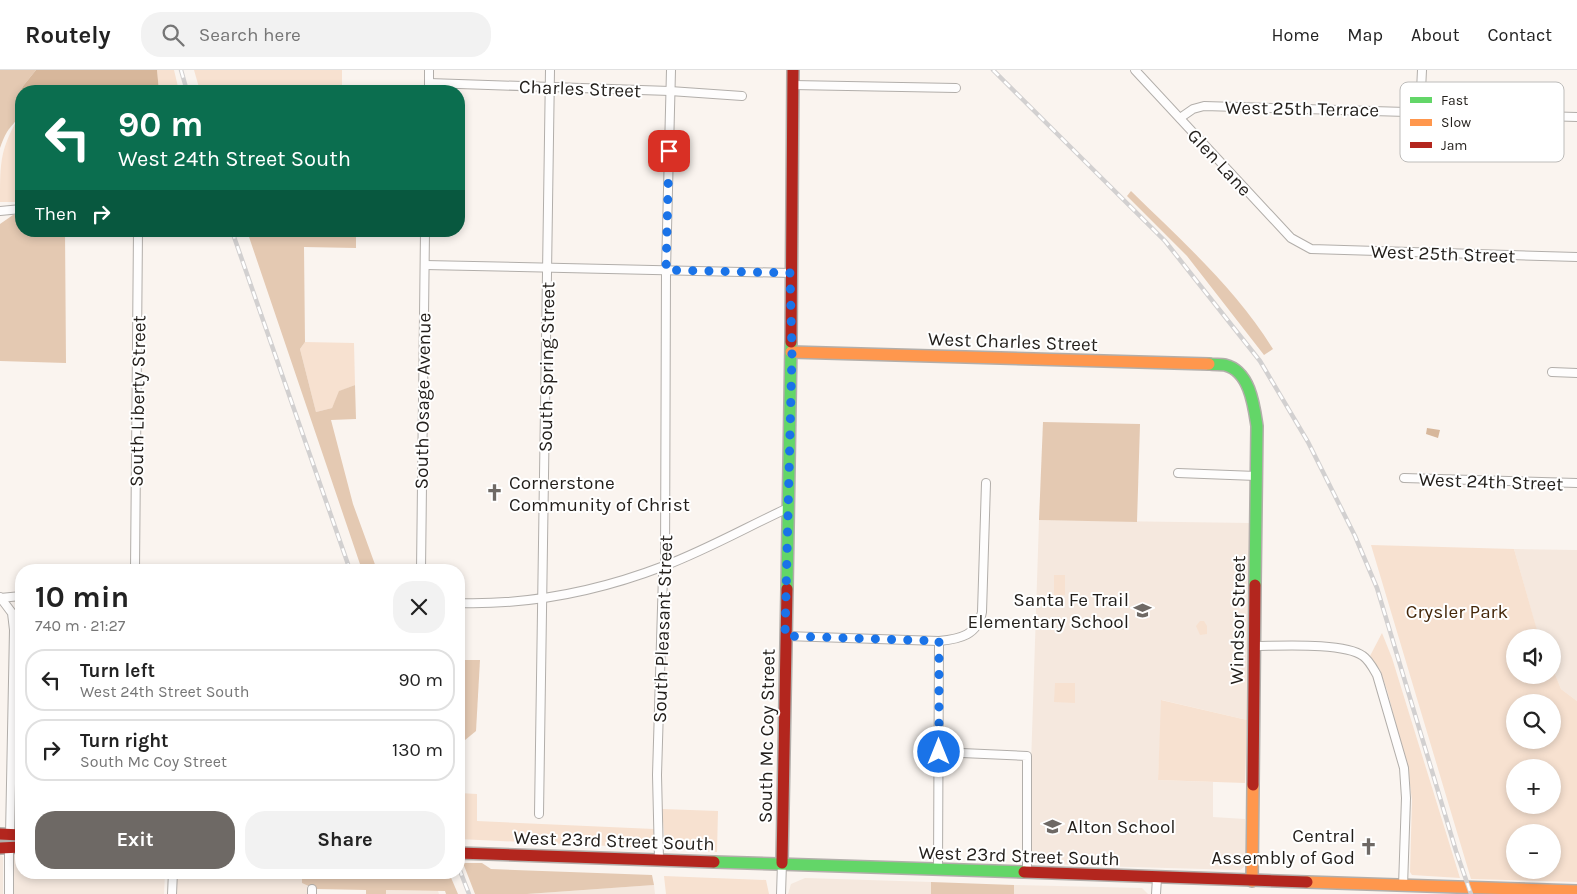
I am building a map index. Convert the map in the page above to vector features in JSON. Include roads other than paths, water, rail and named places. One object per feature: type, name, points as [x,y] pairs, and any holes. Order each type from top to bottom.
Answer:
[{"type":"street","points":[[429,70],[429,85]]},
{"type":"street","name":"South Spring Street","points":[[539,814],[550,70]]},
{"type":"street","name":"South Pleasant Street","points":[[659,859],[657,775],[662,578],[665,566],[666,270],[671,70]]},
{"type":"street","name":"South Mc Coy Street","points":[[782,863],[792,352],[790,273],[793,70]]},
{"type":"street","name":"Glen Lane","points":[[1135,70],[1291,238],[1309,248]]},
{"type":"street","points":[[793,85],[956,88]]},
{"type":"street","name":"Charles Street","points":[[465,87],[670,91]]},
{"type":"street","points":[[670,91],[742,96]]},
{"type":"street","name":"West 25th Terrace","points":[[1180,118],[1193,109],[1204,106],[1400,111]]},
{"type":"street","name":"West 25th Terrace","points":[[1564,117],[1577,117]]},
{"type":"street","points":[[0,211],[15,209]]},
{"type":"street","name":"South Liberty Street","points":[[135,564],[138,237]]},
{"type":"street","name":"South Osage Avenue","points":[[421,564],[426,237]]},
{"type":"street","name":"West 25th Street","points":[[1309,248],[1577,257]]},
{"type":"street","points":[[425,265],[548,266],[790,273]]},
{"type":"street","name":"West Charles Street","points":[[792,352],[1226,365],[1232,368]]},
{"type":"street","name":"Windsor Street","points":[[1232,368],[1240,374],[1255,403],[1257,426],[1252,881]]},
{"type":"street","points":[[1552,372],[1577,373]]},
{"type":"street","points":[[1178,473],[1256,476]]},
{"type":"street","name":"West 24th Street","points":[[1404,478],[1577,483]]},
{"type":"street","points":[[785,636],[939,641],[957,639],[968,635],[980,622],[982,530],[986,482]]},
{"type":"street","points":[[465,603],[543,598],[606,585],[665,566],[788,508]]},
{"type":"street","points":[[0,597],[15,596]]},
{"type":"street","points":[[0,597],[12,612],[14,630],[10,834]]},
{"type":"street","points":[[938,869],[939,641]]},
{"type":"street","points":[[1254,646],[1345,648],[1362,655],[1373,668],[1377,675],[1404,768],[1406,798],[1403,886]]},
{"type":"street","points":[[939,752],[1027,756],[1027,873]]},
{"type":"street","points":[[5,848],[9,894]]},
{"type":"street","name":"West 23rd Street South","points":[[465,853],[1577,891]]},
{"type":"street","points":[[781,894],[782,863]]},
{"type":"street","points":[[1156,878],[1156,894]]},
{"type":"street","points":[[172,894],[173,879]]},
{"type":"railway","points":[[181,70],[185,85]]},
{"type":"railway","points":[[993,70],[1165,241],[1260,361],[1308,442],[1355,536],[1377,588],[1456,851],[1471,894]]},
{"type":"railway","points":[[234,237],[348,564]]},
{"type":"railway","points":[[463,879],[469,894]]},
{"type":"place","name":"Cornerstone Community of Christ","points":[[495,493]]},
{"type":"place","name":"Santa Fe Trail Elementary School","points":[[1143,610]]},
{"type":"place","name":"Alton School","points":[[1053,826]]},
{"type":"place","name":"Central Assembly of God","points":[[1369,846]]},
{"type":"park label","name":"Crysler Park","points":[[1457,611]]}]
